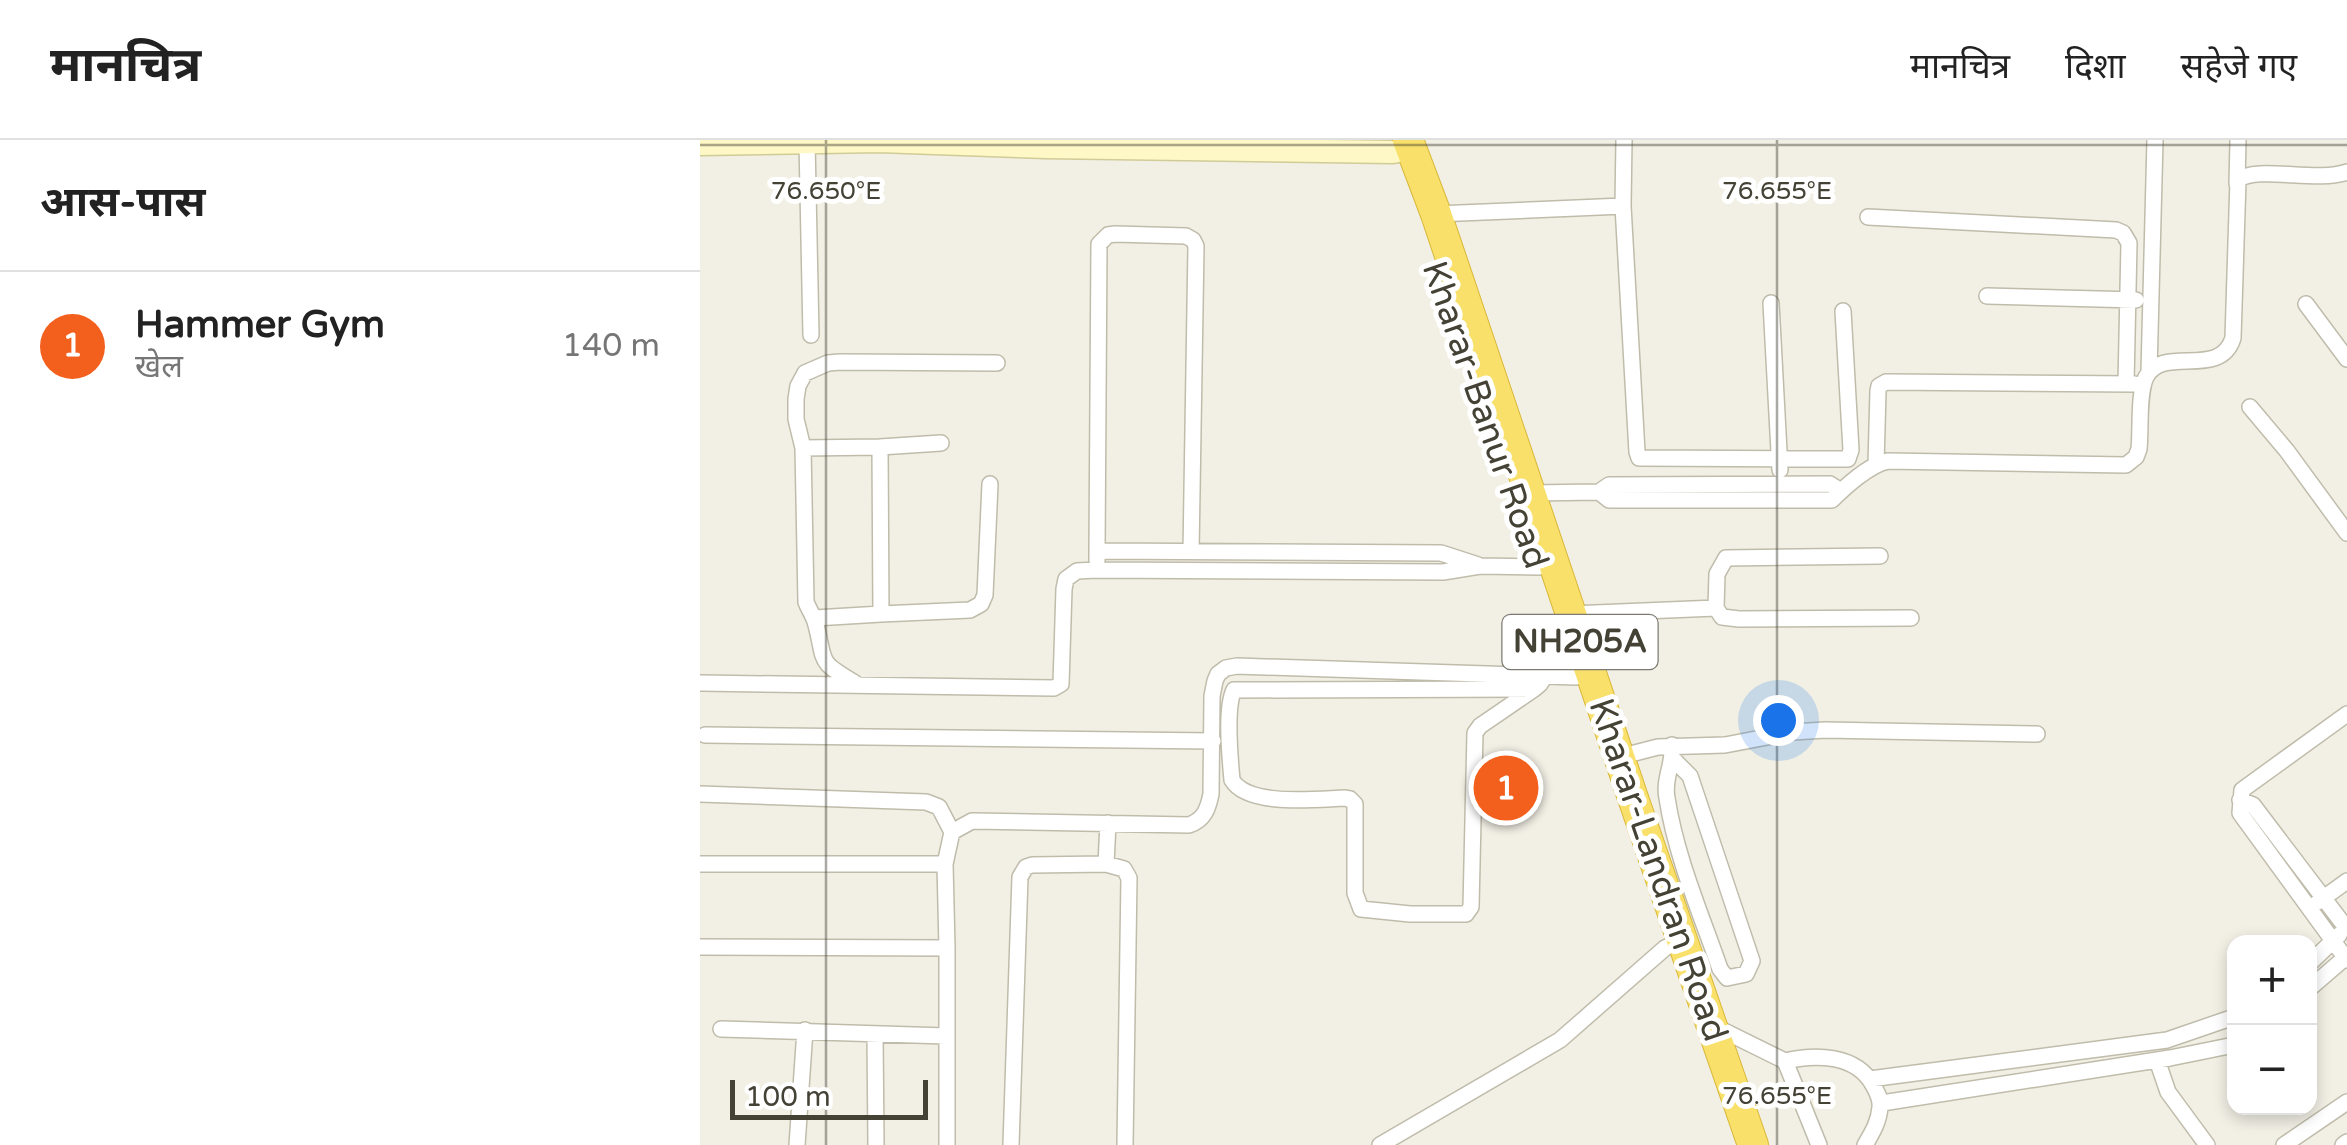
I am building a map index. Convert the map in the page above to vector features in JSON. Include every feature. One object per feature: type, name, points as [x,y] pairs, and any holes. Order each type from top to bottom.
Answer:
[{"type":"highway","name":"Kharar-Landran Road","points":[[1400,145],[1436,214],[1530,493],[1555,590],[1619,757],[1673,944],[1711,1024],[1753,1145]]},
{"type":"highway","name":"Kharar-Banur Road","points":[[1400,145],[1555,590],[1576,676],[1673,944],[1734,1145]]},
{"type":"street","points":[[1624,140],[1623,206],[1639,492]]},
{"type":"street","points":[[1639,492],[1832,500],[1876,464],[1888,462],[2126,464],[2139,449],[2147,378],[2155,140]]},
{"type":"street","points":[[1876,464],[1878,391],[1886,382],[2126,384],[2147,378],[2157,366],[2217,358],[2230,349],[2234,338],[2238,140]]},
{"type":"street","points":[[811,335],[819,141]]},
{"type":"street","points":[[700,144],[914,141],[1080,148],[1400,145]]},
{"type":"street","points":[[2237,184],[2242,176],[2252,174],[2313,177],[2347,172]]},
{"type":"street","points":[[1436,214],[1623,206]]},
{"type":"street","points":[[1868,217],[2123,233],[2129,243],[2126,384]]},
{"type":"street","points":[[1096,570],[1099,244],[1108,235],[1186,236],[1196,246],[1191,552]]},
{"type":"street","points":[[1987,296],[2150,300]]},
{"type":"street","points":[[1771,303],[1781,484]]},
{"type":"street","points":[[2306,304],[2347,359]]},
{"type":"street","points":[[1638,456],[1843,460],[1851,455],[1843,311]]},
{"type":"street","points":[[858,684],[822,658],[815,618],[808,608],[802,448],[796,419],[798,386],[805,374],[817,367],[840,362],[997,363]]},
{"type":"street","points":[[2250,407],[2347,533]]},
{"type":"street","points":[[802,448],[941,443]]},
{"type":"street","points":[[880,447],[881,614]]},
{"type":"street","points":[[815,618],[970,610],[981,604],[990,484]]},
{"type":"street","points":[[1530,493],[1598,492],[1609,500],[1639,492],[1781,484],[1830,484],[1841,490]]},
{"type":"street","points":[[1097,551],[1441,553],[1555,590],[1716,608]]},
{"type":"street","points":[[1880,556],[1726,558],[1717,574],[1716,608],[1722,616],[1739,619],[1911,618]]},
{"type":"street","points":[[700,683],[1047,690],[1061,684],[1064,589],[1066,579],[1076,572],[1443,572],[1480,566]]},
{"type":"street","points":[[952,832],[972,821],[1198,822],[1208,810],[1212,794],[1212,696],[1218,674],[1226,668],[1539,682]]},
{"type":"street","points":[[1539,682],[1476,733],[1471,907],[1466,914],[1364,910],[1358,906],[1355,893],[1353,801],[1263,797],[1243,790],[1232,780],[1230,694],[1236,690],[1539,682],[1576,676]]},
{"type":"street","points":[[2317,982],[2346,958],[2253,804],[2240,800],[2242,790],[2347,714]]},
{"type":"street","points":[[1619,757],[1640,750],[1673,752],[1825,730],[2037,734]]},
{"type":"street","points":[[705,735],[1213,741]]},
{"type":"street","points":[[1673,752],[1690,776],[1752,960],[1746,974],[1727,978],[1720,969],[1672,825],[1666,777],[1673,752]]},
{"type":"street","points":[[700,794],[926,802],[939,807],[952,832],[945,864],[947,1145]]},
{"type":"street","points":[[1106,864],[1108,823]]},
{"type":"street","points":[[700,864],[945,864]]},
{"type":"street","points":[[1011,1145],[1022,872],[1032,865],[1106,864],[1124,869],[1129,878],[1126,1145]]},
{"type":"street","points":[[2316,904],[2347,881]]},
{"type":"street","points":[[2316,904],[2347,929],[2317,956]]},
{"type":"street","points":[[1380,1145],[1560,1040],[1673,944]]},
{"type":"street","points":[[700,947],[947,948]]},
{"type":"street","points":[[1870,1079],[2167,1040],[2227,1019]]},
{"type":"street","points":[[1711,1024],[1785,1062],[1818,1145]]},
{"type":"street","points":[[721,1029],[946,1036]]},
{"type":"street","points":[[797,1145],[805,1030]]},
{"type":"street","points":[[875,1034],[876,1145]]},
{"type":"street","points":[[1882,1102],[2227,1046]]},
{"type":"street","points":[[1785,1062],[1827,1057],[1851,1064],[1870,1079],[1882,1102],[1877,1125],[1866,1145]]},
{"type":"street","points":[[2157,1060],[2168,1092],[2207,1145]]},
{"type":"street","points":[[2284,1145],[2347,1102]]},
{"type":"place","name":"Hammer Gym","points":[[1506,788]]}]
